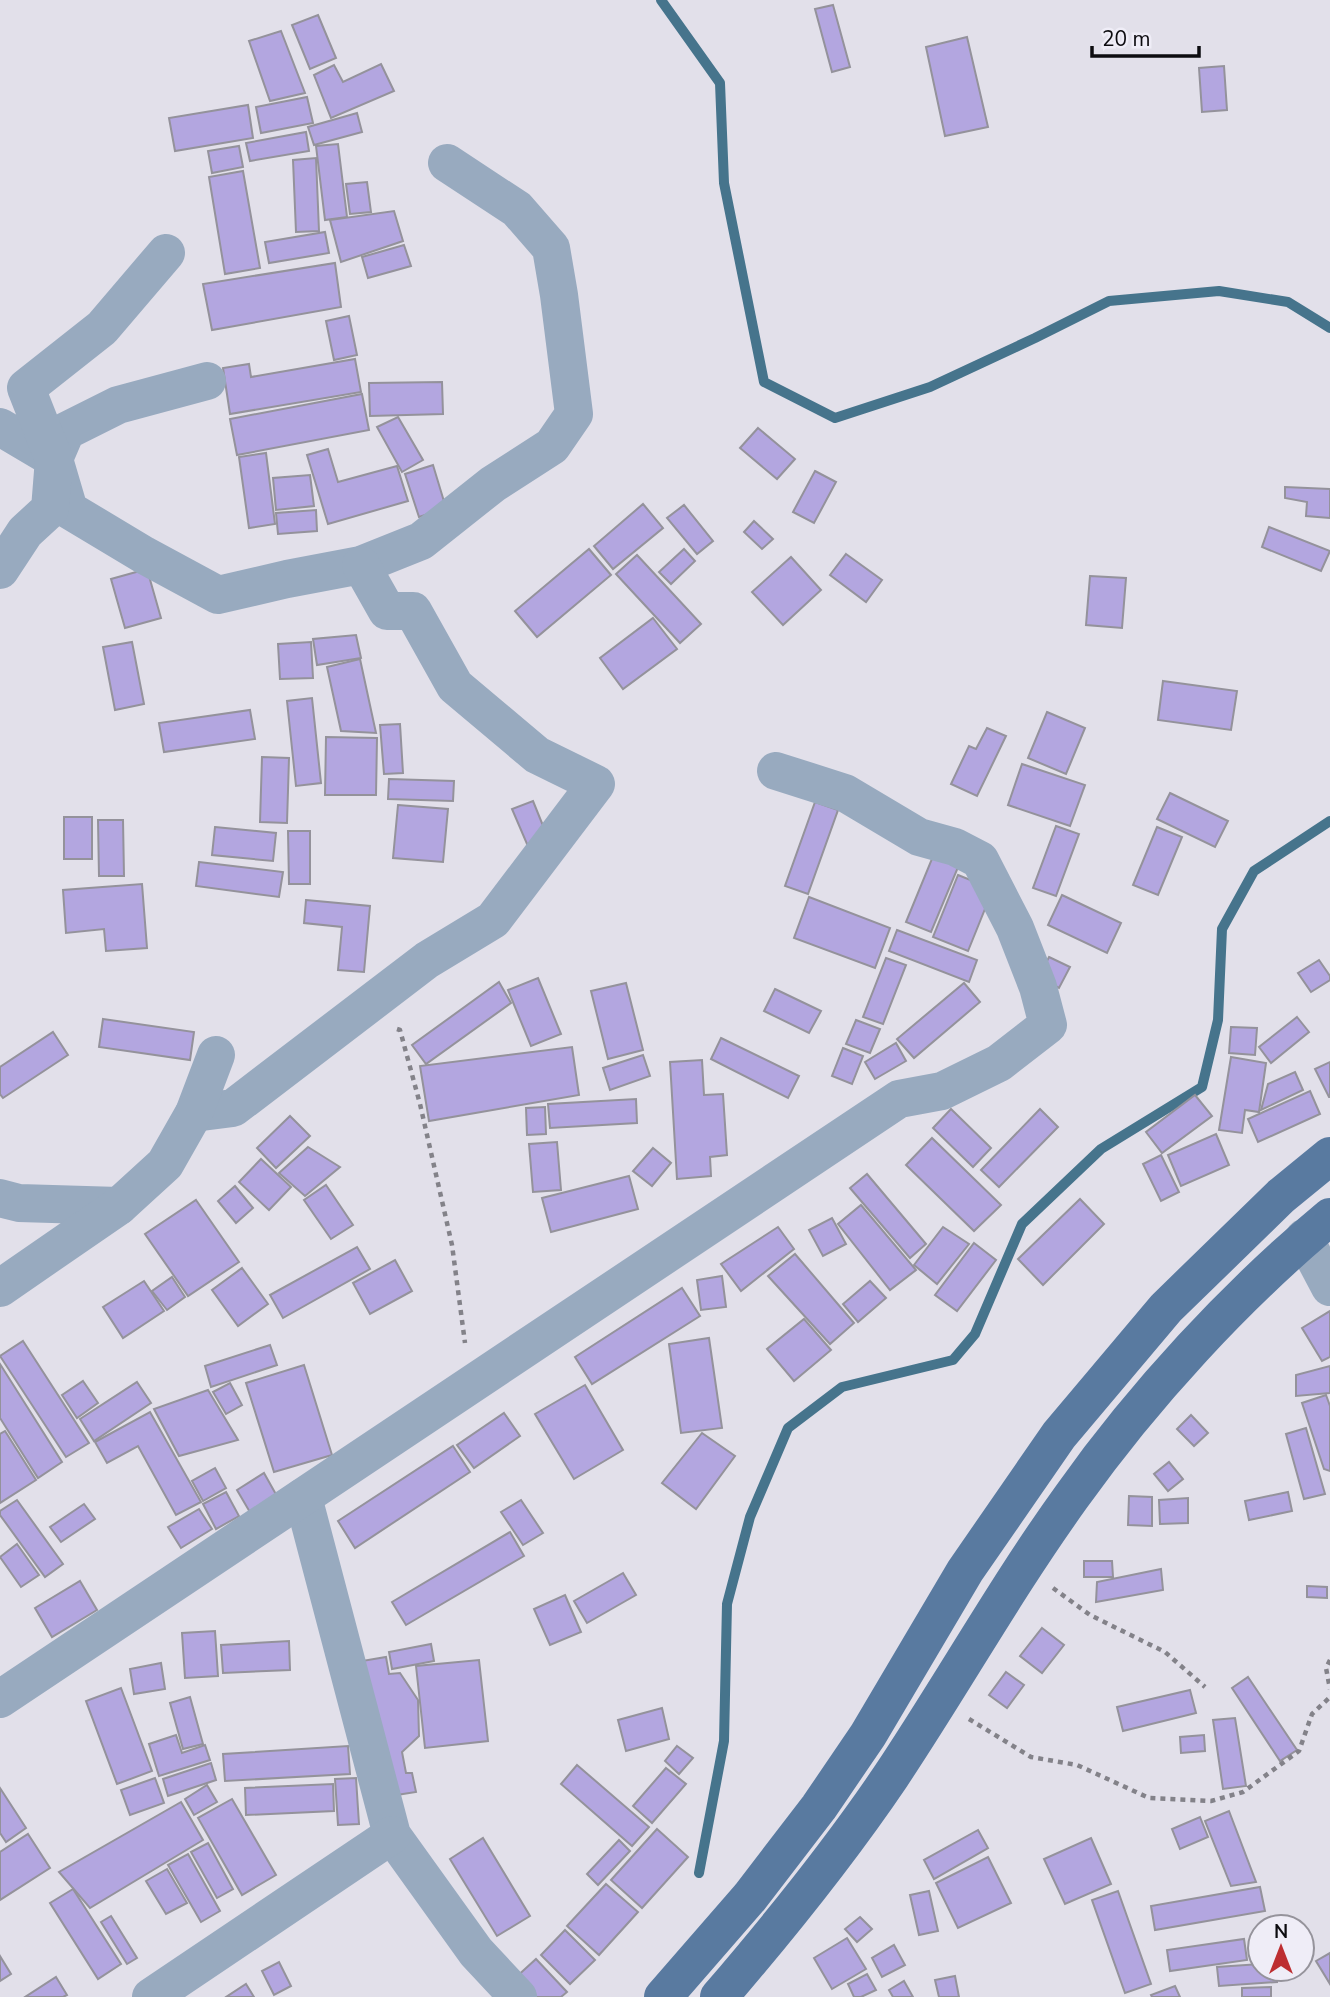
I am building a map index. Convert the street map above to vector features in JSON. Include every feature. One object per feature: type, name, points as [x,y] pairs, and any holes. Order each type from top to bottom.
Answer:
[{"type":"main road","points":[[663,1997],[750,1897],[819,1807],[868,1735],[965,1571],[1059,1435],[1166,1308],[1281,1196],[1330,1156]]},
{"type":"main road","points":[[719,1997],[799,1903],[891,1776],[1073,1494],[1142,1406],[1216,1323],[1317,1228]]},
{"type":"street","points":[[166,253],[102,328],[26,388],[54,459],[69,510],[218,595],[361,565],[421,541],[493,484],[552,446],[574,414],[551,248],[517,209],[447,163]]},
{"type":"street","points":[[0,570],[25,532],[50,509],[54,459],[66,431],[118,405],[207,381]]},
{"type":"street","points":[[0,427],[54,459]]},
{"type":"street","points":[[194,1113],[233,1108],[427,960],[493,920],[596,784],[537,755],[455,686],[413,611],[387,611],[361,565]]},
{"type":"street","points":[[0,1699],[899,1099],[942,1091],[999,1063],[1048,1026],[1038,988],[1015,928],[980,860],[955,847],[919,837],[845,793],[776,771]]},
{"type":"street","points":[[0,1288],[119,1206],[165,1164],[194,1113],[216,1055]]},
{"type":"street","points":[[0,1198],[19,1203],[119,1206]]},
{"type":"street","points":[[1317,1228],[1330,1287]]},
{"type":"street","points":[[303,1497],[392,1835],[476,1952],[518,1997]]},
{"type":"street","points":[[151,1997],[392,1835]]},
{"type":"path","points":[[352,1017],[400,1030],[452,1245],[466,1349],[468,1387]]},
{"type":"path","points":[[1024,1567],[1090,1615],[1166,1652],[1205,1687]]},
{"type":"path","points":[[1330,1660],[1326,1668],[1330,1689]]},
{"type":"path","points":[[940,1698],[1031,1757],[1077,1765],[1149,1798],[1211,1801],[1243,1792],[1299,1751],[1312,1714],[1330,1697]]},
{"type":"building","points":[[833,5],[850,67],[832,72],[815,9]]},
{"type":"building","points":[[318,15],[336,58],[310,69],[292,25]]},
{"type":"building","points":[[281,31],[305,93],[270,101],[249,41]]},
{"type":"building","points":[[967,37],[988,127],[945,136],[926,47]]},
{"type":"building","points":[[381,64],[394,91],[331,118],[314,75],[334,65],[343,82]]},
{"type":"building","points":[[1224,66],[1227,110],[1202,112],[1199,68]]},
{"type":"building","points":[[307,97],[313,123],[261,133],[256,107]]},
{"type":"building","points":[[248,105],[253,138],[175,151],[169,118]]},
{"type":"building","points":[[357,113],[362,132],[314,145],[308,127]]},
{"type":"building","points":[[306,132],[309,151],[250,161],[246,143]]},
{"type":"building","points":[[338,144],[347,217],[325,220],[316,146]]},
{"type":"building","points":[[239,146],[243,167],[212,173],[208,151]]},
{"type":"building","points":[[316,158],[319,231],[296,232],[293,160]]},
{"type":"building","points":[[243,171],[260,268],[225,274],[209,177]]},
{"type":"building","points":[[367,182],[371,212],[350,214],[346,184]]},
{"type":"building","points":[[394,211],[403,241],[341,262],[330,220]]},
{"type":"building","points":[[325,232],[329,253],[269,263],[265,242]]},
{"type":"building","points":[[404,245],[411,266],[368,278],[362,257]]},
{"type":"building","points":[[335,263],[341,307],[212,330],[203,284]]},
{"type":"building","points":[[349,316],[357,355],[334,360],[326,321]]},
{"type":"building","points":[[355,359],[361,392],[230,414],[223,368],[249,364],[251,377]]},
{"type":"building","points":[[442,382],[443,414],[370,416],[369,383]]},
{"type":"building","points":[[362,394],[369,430],[237,455],[230,419]]},
{"type":"building","points":[[398,417],[423,460],[402,472],[377,427]]},
{"type":"building","points":[[758,428],[795,459],[777,479],[740,448]]},
{"type":"building","points":[[328,449],[338,482],[397,466],[408,501],[328,524],[307,455]]},
{"type":"building","points":[[266,453],[275,524],[249,528],[239,457]]},
{"type":"building","points":[[433,465],[446,508],[419,517],[405,474]]},
{"type":"building","points":[[815,471],[836,482],[814,523],[793,512]]},
{"type":"building","points":[[310,475],[314,506],[276,510],[273,478]]},
{"type":"building","points":[[1285,487],[1330,489],[1330,518],[1306,516],[1307,502],[1285,498]]},
{"type":"building","points":[[643,504],[663,528],[613,569],[594,546]]},
{"type":"building","points":[[684,505],[713,541],[697,554],[667,518]]},
{"type":"building","points":[[316,510],[317,531],[278,534],[276,513]]},
{"type":"building","points":[[754,521],[773,539],[762,549],[744,532]]},
{"type":"building","points":[[1269,527],[1330,551],[1321,571],[1262,547]]},
{"type":"building","points":[[589,549],[611,575],[537,637],[515,611]]},
{"type":"building","points":[[684,549],[695,561],[671,584],[659,572]]},
{"type":"building","points":[[846,554],[882,580],[866,602],[830,575]]},
{"type":"building","points":[[637,555],[701,624],[680,643],[616,574]]},
{"type":"building","points":[[791,557],[821,590],[783,625],[752,592]]},
{"type":"building","points":[[147,569],[161,618],[125,628],[111,579]]},
{"type":"building","points":[[1090,576],[1126,578],[1122,628],[1086,625]]},
{"type":"building","points":[[653,618],[677,649],[623,689],[600,658]]},
{"type":"building","points":[[356,635],[361,658],[317,665],[313,639]]},
{"type":"building","points":[[132,642],[144,704],[115,710],[103,647]]},
{"type":"building","points":[[311,642],[313,678],[280,679],[278,644]]},
{"type":"building","points":[[360,659],[376,733],[341,731],[327,667]]},
{"type":"building","points":[[1163,681],[1237,691],[1231,730],[1158,720]]},
{"type":"building","points":[[312,698],[321,783],[296,786],[287,701]]},
{"type":"building","points":[[250,710],[255,739],[164,752],[159,723]]},
{"type":"building","points":[[1047,712],[1085,728],[1066,774],[1028,758]]},
{"type":"building","points":[[400,724],[403,773],[384,774],[380,725]]},
{"type":"building","points":[[987,728],[1006,736],[977,796],[951,784],[969,746],[976,749]]},
{"type":"building","points":[[326,737],[377,738],[376,795],[325,795]]},
{"type":"building","points":[[262,757],[289,758],[287,823],[260,822]]},
{"type":"building","points":[[1022,764],[1085,785],[1070,826],[1008,805]]},
{"type":"building","points":[[389,779],[454,781],[453,801],[388,799]]},
{"type":"building","points":[[1170,793],[1228,821],[1215,847],[1157,819]]},
{"type":"building","points":[[533,801],[550,843],[530,851],[512,809]]},
{"type":"building","points":[[815,802],[838,810],[808,894],[785,886]]},
{"type":"building","points":[[398,805],[448,809],[443,862],[393,858]]},
{"type":"building","points":[[64,817],[92,817],[92,859],[64,859]]},
{"type":"building","points":[[98,820],[123,820],[124,876],[99,876]]},
{"type":"building","points":[[1056,826],[1079,834],[1056,896],[1033,888]]},
{"type":"building","points":[[215,827],[276,833],[273,861],[212,855]]},
{"type":"building","points":[[1157,827],[1182,837],[1158,895],[1133,885]]},
{"type":"building","points":[[288,831],[310,831],[310,884],[289,884]]},
{"type":"building","points":[[936,849],[961,860],[931,932],[906,922]]},
{"type":"building","points":[[199,862],[283,872],[279,897],[196,886]]},
{"type":"building","points":[[958,875],[993,889],[968,951],[933,937]]},
{"type":"building","points":[[142,884],[147,948],[106,951],[104,929],[66,933],[63,890]]},
{"type":"building","points":[[1062,895],[1121,923],[1107,953],[1048,925]]},
{"type":"building","points":[[809,897],[890,928],[875,968],[794,938]]},
{"type":"building","points":[[306,900],[370,906],[364,972],[338,970],[342,927],[304,923]]},
{"type":"building","points":[[897,930],[977,960],[969,982],[889,951]]},
{"type":"building","points":[[1049,957],[1070,967],[1059,988],[1039,977]]},
{"type":"building","points":[[886,958],[906,965],[883,1024],[863,1017]]},
{"type":"building","points":[[1319,960],[1330,980],[1311,992],[1298,973]]},
{"type":"building","points":[[538,978],[561,1034],[531,1046],[508,990]]},
{"type":"building","points":[[499,982],[511,1003],[426,1064],[412,1045]]},
{"type":"building","points":[[626,983],[643,1050],[608,1059],[591,991]]},
{"type":"building","points":[[964,983],[980,1002],[914,1058],[897,1039]]},
{"type":"building","points":[[775,989],[821,1011],[809,1033],[764,1011]]},
{"type":"building","points":[[1297,1017],[1309,1032],[1271,1063],[1259,1047]]},
{"type":"building","points":[[103,1019],[194,1032],[190,1060],[99,1047]]},
{"type":"building","points":[[856,1020],[880,1029],[870,1053],[846,1044]]},
{"type":"building","points":[[1231,1027],[1257,1028],[1255,1055],[1229,1053]]},
{"type":"building","points":[[53,1032],[68,1055],[3,1098],[0,1094],[0,1067]]},
{"type":"building","points":[[721,1038],[799,1076],[788,1098],[711,1059]]},
{"type":"building","points":[[896,1043],[906,1061],[875,1079],[865,1062]]},
{"type":"building","points":[[572,1047],[579,1095],[429,1121],[420,1066]]},
{"type":"building","points":[[843,1048],[863,1056],[852,1084],[832,1076]]},
{"type":"building","points":[[643,1055],[650,1076],[610,1090],[603,1068]]},
{"type":"building","points":[[1231,1057],[1266,1063],[1259,1112],[1245,1110],[1242,1133],[1219,1130]]},
{"type":"building","points":[[702,1060],[704,1095],[723,1094],[727,1155],[710,1157],[711,1176],[677,1179],[670,1062]]},
{"type":"building","points":[[1330,1062],[1330,1097],[1329,1097],[1315,1069]]},
{"type":"building","points":[[1295,1072],[1303,1090],[1261,1110],[1268,1084]]},
{"type":"building","points":[[1310,1091],[1320,1114],[1258,1142],[1248,1119]]},
{"type":"building","points":[[1195,1095],[1212,1116],[1162,1153],[1146,1132]]},
{"type":"building","points":[[636,1099],[637,1123],[550,1128],[548,1104]]},
{"type":"building","points":[[545,1107],[546,1134],[527,1135],[526,1108]]},
{"type":"building","points":[[951,1109],[991,1148],[973,1167],[933,1128]]},
{"type":"building","points":[[1040,1109],[1058,1127],[999,1187],[981,1170]]},
{"type":"building","points":[[290,1116],[310,1136],[276,1168],[257,1148]]},
{"type":"building","points":[[1216,1134],[1229,1165],[1181,1186],[1168,1155]]},
{"type":"building","points":[[932,1138],[1001,1205],[974,1231],[906,1165]]},
{"type":"building","points":[[557,1142],[561,1190],[533,1192],[529,1144]]},
{"type":"building","points":[[308,1147],[340,1167],[305,1196],[279,1173]]},
{"type":"building","points":[[653,1148],[671,1163],[652,1186],[633,1171]]},
{"type":"building","points":[[1161,1155],[1179,1192],[1161,1201],[1143,1164]]},
{"type":"building","points":[[261,1159],[291,1187],[269,1210],[239,1182]]},
{"type":"building","points":[[867,1174],[926,1244],[910,1258],[850,1188]]},
{"type":"building","points":[[629,1176],[638,1209],[551,1232],[542,1198]]},
{"type":"building","points":[[326,1185],[353,1225],[331,1239],[304,1200]]},
{"type":"building","points":[[235,1186],[253,1208],[236,1223],[218,1201]]},
{"type":"building","points":[[1080,1199],[1104,1224],[1043,1285],[1018,1259]]},
{"type":"building","points":[[196,1200],[239,1262],[188,1296],[145,1234]]},
{"type":"building","points":[[861,1205],[916,1270],[890,1290],[838,1224]]},
{"type":"building","points":[[832,1218],[846,1244],[823,1256],[809,1230]]},
{"type":"building","points":[[778,1227],[794,1249],[741,1291],[721,1264]]},
{"type":"building","points":[[943,1227],[969,1244],[937,1284],[914,1265]]},
{"type":"building","points":[[974,1243],[996,1260],[957,1311],[935,1295]]},
{"type":"building","points":[[357,1247],[370,1269],[283,1318],[270,1295]]},
{"type":"building","points":[[795,1254],[854,1323],[830,1344],[768,1276]]},
{"type":"building","points":[[395,1260],[412,1291],[370,1314],[353,1283]]},
{"type":"building","points":[[242,1268],[268,1304],[238,1326],[212,1290]]},
{"type":"building","points":[[722,1276],[726,1307],[701,1310],[697,1280]]},
{"type":"building","points":[[172,1277],[185,1297],[167,1310],[152,1291]]},
{"type":"building","points":[[144,1281],[164,1311],[123,1338],[103,1307]]},
{"type":"building","points":[[870,1281],[886,1298],[858,1322],[843,1304]]},
{"type":"building","points":[[682,1288],[700,1316],[592,1384],[575,1357]]},
{"type":"building","points":[[1330,1311],[1330,1357],[1322,1361],[1302,1328]]},
{"type":"building","points":[[804,1319],[831,1350],[794,1381],[767,1349]]},
{"type":"building","points":[[709,1338],[722,1428],[681,1433],[669,1344]]},
{"type":"building","points":[[23,1341],[89,1443],[66,1457],[0,1356]]},
{"type":"building","points":[[270,1345],[277,1365],[211,1387],[205,1366]]},
{"type":"building","points":[[0,1364],[62,1462],[38,1478],[0,1418]]},
{"type":"building","points":[[304,1365],[332,1455],[274,1472],[246,1383]]},
{"type":"building","points":[[1330,1366],[1330,1393],[1296,1396],[1296,1375]]},
{"type":"building","points":[[83,1381],[98,1403],[77,1418],[62,1395]]},
{"type":"building","points":[[137,1382],[151,1403],[94,1441],[80,1419]]},
{"type":"building","points":[[230,1383],[242,1405],[226,1414],[213,1392]]},
{"type":"building","points":[[585,1385],[623,1450],[574,1479],[535,1414]]},
{"type":"building","points":[[208,1390],[238,1440],[179,1456],[154,1409]]},
{"type":"building","points":[[1326,1395],[1330,1406],[1330,1471],[1324,1469],[1302,1403]]},
{"type":"building","points":[[150,1412],[201,1502],[176,1515],[138,1446],[107,1463],[95,1442]]},
{"type":"building","points":[[504,1413],[520,1436],[474,1468],[457,1445]]},
{"type":"building","points":[[1191,1415],[1208,1433],[1194,1446],[1177,1429]]},
{"type":"building","points":[[1306,1428],[1325,1494],[1304,1499],[1286,1434]]},
{"type":"building","points":[[5,1431],[36,1480],[0,1503],[0,1434]]},
{"type":"building","points":[[702,1433],[735,1456],[696,1509],[662,1483]]},
{"type":"building","points":[[453,1446],[470,1472],[355,1548],[338,1521]]},
{"type":"building","points":[[1169,1462],[1183,1479],[1168,1491],[1154,1474]]},
{"type":"building","points":[[215,1468],[226,1488],[203,1501],[192,1481]]},
{"type":"building","points":[[264,1473],[278,1498],[251,1514],[237,1490]]},
{"type":"building","points":[[226,1492],[239,1516],[216,1529],[203,1504]]},
{"type":"building","points":[[1288,1492],[1292,1511],[1249,1520],[1245,1501]]},
{"type":"building","points":[[1129,1496],[1152,1497],[1152,1526],[1128,1525]]},
{"type":"building","points":[[1188,1498],[1188,1523],[1160,1524],[1159,1500]]},
{"type":"building","points":[[17,1500],[63,1564],[45,1577],[0,1515],[0,1511]]},
{"type":"building","points":[[521,1500],[543,1533],[523,1545],[501,1512]]},
{"type":"building","points":[[84,1504],[95,1519],[61,1542],[50,1527]]},
{"type":"building","points":[[199,1509],[212,1529],[181,1548],[168,1527]]},
{"type":"building","points":[[510,1532],[524,1556],[406,1625],[392,1602]]},
{"type":"building","points":[[17,1544],[39,1575],[21,1587],[0,1557]]},
{"type":"building","points":[[1084,1561],[1112,1561],[1113,1577],[1084,1577]]},
{"type":"building","points":[[1161,1569],[1163,1590],[1096,1602],[1097,1582]]},
{"type":"building","points":[[623,1573],[636,1595],[587,1623],[574,1601]]},
{"type":"building","points":[[80,1581],[97,1610],[52,1637],[35,1608]]},
{"type":"building","points":[[1307,1586],[1327,1587],[1327,1598],[1307,1597]]},
{"type":"building","points":[[565,1595],[581,1632],[550,1645],[534,1609]]},
{"type":"building","points":[[1042,1628],[1064,1645],[1042,1673],[1020,1656]]},
{"type":"building","points":[[215,1631],[218,1676],[185,1678],[182,1633]]},
{"type":"building","points":[[289,1641],[290,1670],[223,1673],[221,1645]]},
{"type":"building","points":[[431,1644],[434,1661],[392,1669],[389,1652]]},
{"type":"building","points":[[386,1657],[389,1674],[400,1673],[418,1700],[419,1736],[402,1752],[406,1773],[412,1773],[416,1792],[390,1796],[362,1661]]},
{"type":"building","points":[[479,1660],[488,1741],[425,1748],[416,1666]]},
{"type":"building","points":[[161,1663],[165,1689],[134,1694],[130,1669]]},
{"type":"building","points":[[1006,1672],[1024,1685],[1007,1708],[989,1695]]},
{"type":"building","points":[[1248,1677],[1297,1750],[1280,1761],[1232,1688]]},
{"type":"building","points":[[121,1688],[152,1771],[117,1784],[86,1701]]},
{"type":"building","points":[[1190,1690],[1196,1713],[1123,1731],[1117,1707]]},
{"type":"building","points":[[190,1697],[203,1744],[183,1749],[170,1703]]},
{"type":"building","points":[[662,1708],[669,1739],[626,1751],[618,1720]]},
{"type":"building","points":[[1235,1718],[1246,1786],[1223,1789],[1213,1720]]},
{"type":"building","points":[[176,1735],[182,1753],[205,1745],[210,1760],[159,1776],[149,1744]]},
{"type":"building","points":[[1204,1735],[1205,1751],[1181,1753],[1180,1737]]},
{"type":"building","points":[[348,1746],[350,1774],[225,1781],[223,1754]]},
{"type":"building","points":[[677,1746],[693,1758],[679,1774],[665,1761]]},
{"type":"building","points":[[211,1763],[216,1780],[168,1796],[163,1779]]},
{"type":"building","points":[[577,1765],[649,1827],[632,1846],[561,1784]]},
{"type":"building","points":[[666,1768],[686,1784],[652,1823],[633,1806]]},
{"type":"building","points":[[155,1778],[164,1803],[130,1815],[121,1790]]},
{"type":"building","points":[[356,1778],[359,1824],[338,1825],[335,1779]]},
{"type":"building","points":[[333,1784],[334,1811],[246,1815],[245,1788]]},
{"type":"building","points":[[207,1785],[217,1802],[194,1815],[185,1799]]},
{"type":"building","points":[[0,1788],[26,1828],[6,1842],[0,1833]]},
{"type":"building","points":[[232,1799],[276,1875],[242,1895],[198,1818]]},
{"type":"building","points":[[181,1802],[203,1840],[90,1908],[59,1872]]},
{"type":"building","points":[[1229,1811],[1256,1882],[1231,1886],[1205,1821]]},
{"type":"building","points":[[1200,1817],[1208,1837],[1180,1849],[1172,1829]]},
{"type":"building","points":[[657,1829],[688,1857],[642,1908],[611,1880]]},
{"type":"building","points":[[978,1830],[988,1848],[934,1879],[924,1860]]},
{"type":"building","points":[[28,1834],[50,1868],[0,1900],[0,1852]]},
{"type":"building","points":[[483,1838],[530,1916],[497,1936],[450,1859]]},
{"type":"building","points":[[1091,1838],[1111,1884],[1065,1904],[1044,1859]]},
{"type":"building","points":[[619,1840],[630,1851],[598,1885],[587,1874]]},
{"type":"building","points":[[208,1843],[233,1889],[217,1898],[191,1852]]},
{"type":"building","points":[[188,1854],[220,1911],[201,1922],[168,1865]]},
{"type":"building","points":[[988,1857],[1011,1903],[958,1928],[936,1883]]},
{"type":"building","points":[[167,1869],[187,1903],[166,1914],[146,1881]]},
{"type":"building","points":[[606,1884],[638,1912],[599,1955],[567,1926]]},
{"type":"building","points":[[1260,1887],[1265,1911],[1155,1930],[1151,1906]]},
{"type":"building","points":[[73,1889],[121,1964],[98,1979],[50,1903]]},
{"type":"building","points":[[929,1891],[938,1931],[919,1935],[910,1895]]},
{"type":"building","points":[[1118,1891],[1151,1984],[1125,1993],[1092,1900]]},
{"type":"building","points":[[111,1916],[137,1958],[127,1964],[101,1922]]},
{"type":"building","points":[[860,1917],[872,1929],[857,1942],[845,1929]]},
{"type":"building","points":[[565,1930],[595,1960],[570,1984],[541,1955]]},
{"type":"building","points":[[847,1938],[866,1969],[832,1989],[814,1958]]},
{"type":"building","points":[[1244,1939],[1246,1960],[1170,1971],[1167,1950]]},
{"type":"building","points":[[894,1945],[905,1965],[882,1977],[872,1958]]},
{"type":"building","points":[[1330,1953],[1330,1984],[1316,1961]]},
{"type":"building","points":[[0,1956],[11,1974],[0,1981]]},
{"type":"building","points":[[536,1959],[567,1992],[561,1997],[531,1997],[514,1979]]},
{"type":"building","points":[[279,1962],[291,1986],[274,1995],[262,1971]]},
{"type":"building","points":[[1246,1965],[1246,1983],[1262,1983],[1219,1986],[1217,1967]]},
{"type":"building","points":[[867,1974],[876,1990],[861,1997],[854,1997],[848,1984]]},
{"type":"building","points":[[955,1976],[959,1997],[939,1997],[935,1980]]},
{"type":"building","points":[[56,1977],[67,1995],[25,1997]]},
{"type":"building","points":[[904,1981],[913,1997],[893,1997],[889,1990]]},
{"type":"building","points":[[246,1984],[254,1997],[226,1997]]},
{"type":"building","points":[[1175,1986],[1180,1997],[1151,1995]]},
{"type":"building","points":[[1271,1987],[1271,1997],[1242,1997],[1242,1988]]},
{"type":"waterway","points":[[661,0],[720,83],[724,183],[764,382],[835,418],[930,387],[1109,301],[1219,291],[1288,302],[1330,328]]},
{"type":"waterway","points":[[699,1873],[724,1741],[727,1604],[750,1517],[788,1428],[842,1387],[953,1360],[975,1334],[1022,1224],[1101,1149],[1202,1087],[1218,1020],[1222,929],[1254,871],[1330,821]]}]
